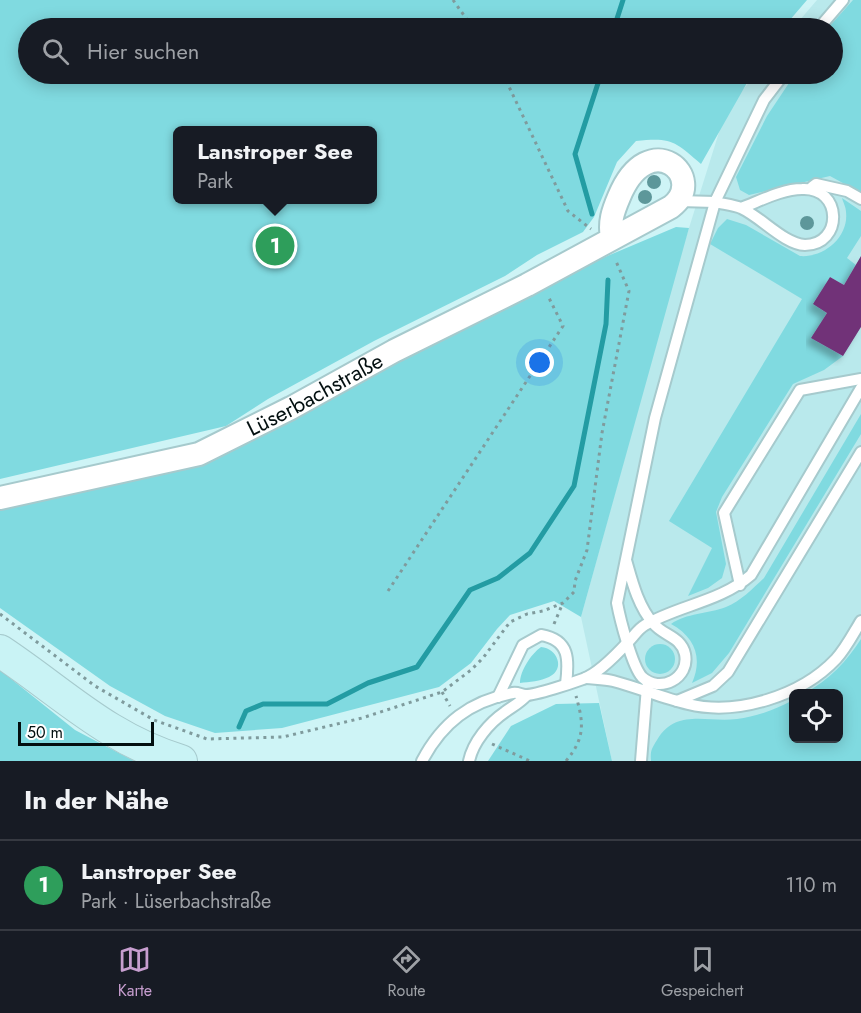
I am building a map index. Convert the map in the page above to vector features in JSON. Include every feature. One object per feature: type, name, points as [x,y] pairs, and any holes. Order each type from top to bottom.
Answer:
[{"type":"main road","points":[[0,651],[30,671],[86,715],[119,736],[158,754],[181,761]]},
{"type":"street","points":[[609,239],[610,220],[620,194],[641,164],[663,160],[678,170],[683,180],[684,190],[679,201]]},
{"type":"street","name":"Lüserbachstraße","points":[[0,498],[199,454],[539,278],[679,201]]},
{"type":"lane","points":[[828,18],[843,0]]},
{"type":"lane","points":[[641,761],[647,687],[637,670],[628,642],[617,603],[619,588],[655,418],[715,202],[764,100],[776,84]]},
{"type":"lane","points":[[811,189],[816,184],[847,191],[861,200]]},
{"type":"lane","points":[[679,201],[715,202],[741,208],[797,243],[814,243],[829,233],[833,225],[832,206],[820,192],[811,189],[791,190],[741,208]]},
{"type":"lane","points":[[740,585],[724,513],[800,390],[861,379]]},
{"type":"lane","points":[[422,761],[432,741],[457,716],[498,697],[516,692],[527,695],[586,678],[642,627],[673,611],[725,593],[740,585],[751,575],[861,388]]},
{"type":"lane","points":[[676,701],[713,686],[728,672],[861,452]]},
{"type":"lane","points":[[626,560],[640,604],[651,622],[681,645],[686,661],[684,669],[673,681],[647,687]]},
{"type":"lane","points":[[586,678],[647,687],[690,705],[723,708],[750,706],[793,689],[815,676],[844,651],[861,621]]},
{"type":"lane","points":[[498,697],[524,645],[541,635],[556,640],[567,655],[569,684]]},
{"type":"lane","points":[[469,761],[479,738],[494,721],[518,705],[527,695]]},
{"type":"path","points":[[453,0],[466,18]]},
{"type":"path","points":[[0,614],[95,686],[154,720],[207,739],[283,737],[362,718],[442,693],[477,664],[510,622],[526,614],[543,611],[563,603],[574,592],[575,581],[587,550],[602,433],[629,291],[609,239],[568,211],[508,84]]},
{"type":"path","points":[[388,591],[563,326],[539,278]]},
{"type":"path","points":[[550,637],[563,603]]},
{"type":"path","points":[[566,761],[578,743],[583,723],[569,684]]},
{"type":"shaded area","points":[[0,0],[807,0],[792,18],[18,18],[18,84],[746,84],[701,164],[672,142],[665,140],[636,141],[617,162],[594,217],[583,232],[537,255],[505,276],[374,341],[268,399],[226,426],[0,479]]},
{"type":"shaded area","points":[[817,0],[861,0],[861,761],[612,761],[581,617],[678,263],[726,110],[748,84],[843,84],[843,18],[802,18]]},
{"type":"shaded area","points":[[853,0],[861,0],[861,193],[830,176],[749,195],[740,190],[736,177],[767,116],[788,84],[843,84],[843,18],[837,18]]},
{"type":"shaded area","points":[[842,198],[861,211],[861,236],[847,258],[856,265],[844,285],[830,277],[814,304],[827,313],[812,338],[843,356],[824,370],[793,384],[722,497],[716,512],[726,564],[722,578],[708,588],[688,596],[712,548],[669,521],[802,299],[710,244],[718,228],[727,219],[746,225],[800,256],[818,253],[833,244],[843,230],[846,212]]},
{"type":"shaded area","points":[[676,227],[689,228],[581,617],[554,601],[510,615],[471,663],[439,687],[282,728],[215,733],[165,716],[110,686],[0,608],[0,509],[206,461],[267,433],[372,372],[579,268]]},
{"type":"shaded area","points":[[861,414],[861,434],[729,653],[712,673],[692,683],[697,665],[695,649],[686,635],[671,624],[683,618],[731,604],[764,578]]},
{"type":"shaded area","points":[[861,639],[861,761],[651,761],[651,752],[655,743],[673,724],[693,719],[744,718],[789,702],[789,743],[843,743],[843,689],[811,689],[837,669]]},
{"type":"shaded area","points":[[660,644],[671,648],[675,659],[671,670],[660,674],[649,670],[645,659],[649,648]]},
{"type":"shaded area","points":[[541,647],[547,648],[555,655],[557,669],[546,678],[520,683],[527,663]]},
{"type":"shaded area","points":[[0,670],[75,730],[134,761],[0,761]]},
{"type":"shaded area","points":[[599,703],[612,761],[488,761],[511,726],[556,704]]},
{"type":"building","points":[[861,256],[861,327],[843,356],[811,338],[827,313],[813,304],[830,277],[844,285]]},
{"type":"waterway","points":[[617,18],[623,0]]},
{"type":"waterway","points":[[592,214],[575,154],[598,84]]},
{"type":"waterway","points":[[239,727],[246,711],[263,704],[327,704],[368,683],[417,667],[470,590],[498,578],[530,553],[574,486],[606,324],[608,280]]},
{"type":"place","name":"Lanstroper See","points":[[275,246]]}]
